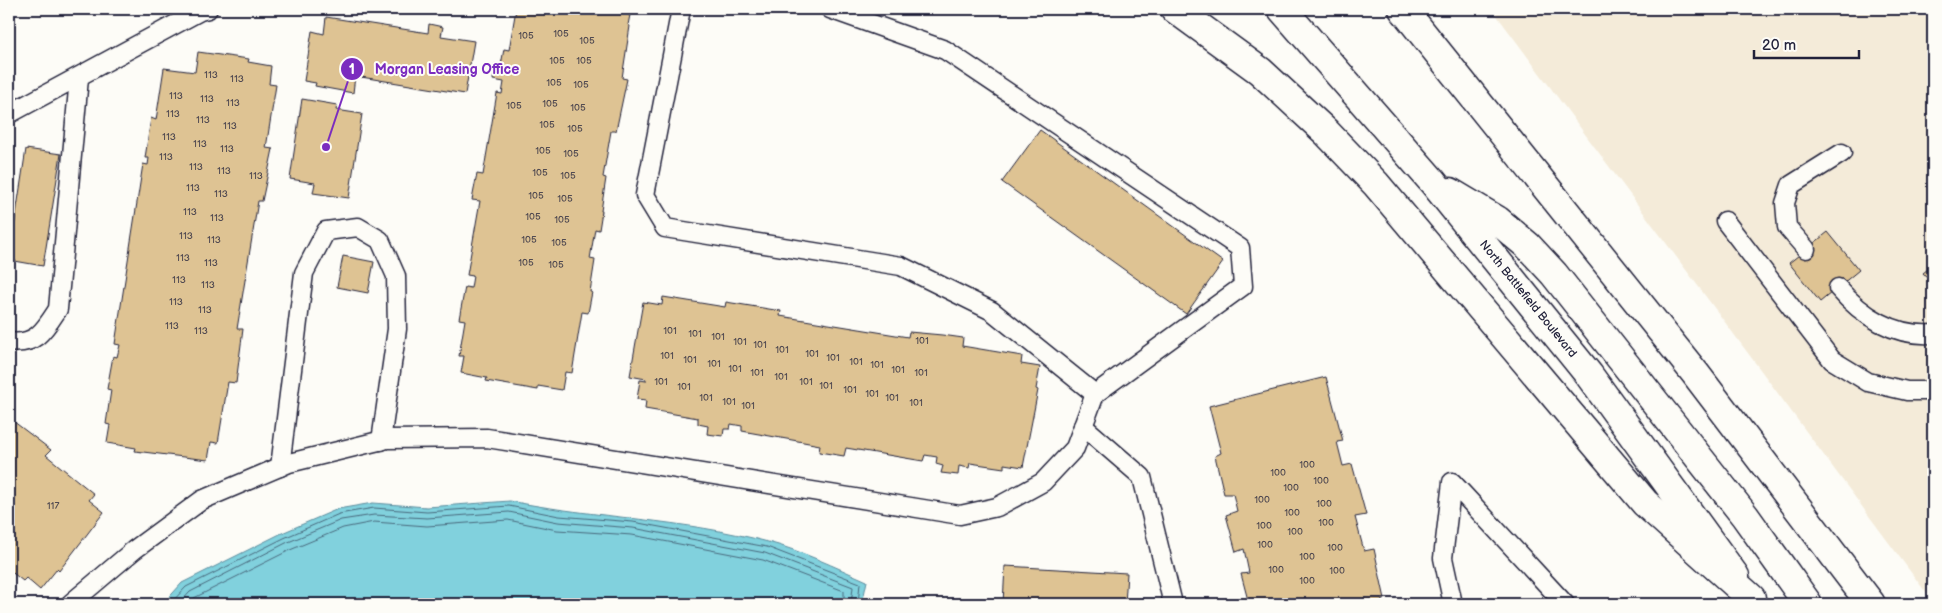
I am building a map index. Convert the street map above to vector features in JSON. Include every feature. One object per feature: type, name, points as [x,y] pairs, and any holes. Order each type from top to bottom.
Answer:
[{"type":"main road","points":[[1175,9],[1260,71],[1326,132],[1376,184],[1645,503],[1754,601]]},
{"type":"main road","name":"North Battlefield Boulevard","points":[[1282,9],[1433,182],[1589,375],[1754,601]]},
{"type":"main road","points":[[1403,9],[1689,366],[1871,604]]},
{"type":"main road","points":[[1433,182],[1497,220],[1528,246],[1554,274],[1745,516],[1808,604]]},
{"type":"lane","points":[[9,114],[79,78],[200,11],[208,9]]},
{"type":"lane","points":[[681,9],[644,195],[664,228],[901,266],[992,311],[1095,394]]},
{"type":"lane","points":[[70,604],[134,550],[202,500],[280,467],[381,441],[487,438],[960,515],[997,507],[1043,482],[1075,448],[1095,394],[1243,286],[1240,248],[945,50],[830,9]]},
{"type":"lane","points":[[9,342],[22,344],[42,332],[58,308],[79,78]]},
{"type":"lane","points":[[1806,249],[1787,227],[1785,203],[1791,185],[1842,153]]},
{"type":"lane","points":[[1725,221],[1832,360],[1868,382],[1907,391],[1933,390]]},
{"type":"lane","points":[[280,467],[304,273],[326,231],[358,227],[380,240],[396,276],[397,330],[381,441]]},
{"type":"lane","points":[[1838,288],[1849,302],[1885,327],[1924,335],[1933,334]]},
{"type":"lane","points":[[1083,426],[1142,477],[1173,604]]},
{"type":"lane","points":[[1453,604],[1443,558],[1452,482],[1565,604]]},
{"type":"shaded area","points":[[1492,9],[1933,9],[1933,602]]},
{"type":"water","points":[[510,501],[542,507],[704,528],[768,542],[793,550],[867,581],[862,604],[163,604],[182,583],[282,533],[338,509],[373,503],[427,507]]},
{"type":"building","points":[[516,9],[623,9],[622,14],[630,15],[622,78],[627,79],[616,131],[611,131],[603,177],[606,178],[599,230],[595,229],[590,259],[595,260],[590,292],[592,292],[588,313],[582,312],[572,373],[565,372],[562,390],[538,386],[538,390],[486,381],[487,378],[461,373],[464,356],[459,356],[465,320],[459,319],[465,287],[471,288],[473,276],[467,275],[480,201],[472,200],[477,174],[483,175],[497,93],[502,94],[504,82],[493,80],[495,64],[501,65],[504,49],[509,50]]},
{"type":"building","points":[[326,17],[428,33],[429,24],[443,27],[441,36],[474,41],[465,94],[355,76],[353,93],[315,86],[316,83],[304,81],[312,31],[324,34]]},
{"type":"building","points":[[198,52],[249,59],[248,62],[271,66],[269,84],[276,85],[266,148],[273,149],[262,201],[258,201],[237,329],[243,329],[236,383],[228,382],[218,443],[211,442],[208,460],[135,451],[136,448],[107,443],[110,425],[106,424],[111,390],[107,389],[113,356],[117,357],[120,345],[115,344],[143,164],[148,165],[149,158],[145,158],[151,118],[156,120],[164,68],[195,72]]},
{"type":"building","points":[[302,99],[337,105],[336,110],[362,114],[349,198],[313,193],[315,183],[290,179]]},
{"type":"building","points":[[1040,130],[1223,262],[1186,314],[1002,182]]},
{"type":"building","points":[[26,149],[61,154],[43,266],[9,260]]},
{"type":"building","points":[[1828,232],[1859,270],[1820,302],[1789,263]]},
{"type":"building","points":[[343,256],[374,262],[368,293],[337,287]]},
{"type":"building","points":[[1933,265],[1933,284],[1923,273]]},
{"type":"building","points":[[663,297],[725,307],[726,302],[781,311],[780,316],[908,337],[909,332],[963,338],[962,346],[1022,356],[1021,364],[1040,367],[1036,389],[1038,390],[1023,467],[1004,464],[1004,468],[970,463],[969,468],[959,466],[958,475],[941,473],[943,466],[936,464],[937,457],[925,455],[923,461],[846,448],[844,456],[819,452],[820,445],[742,431],[742,426],[731,424],[730,429],[724,429],[723,436],[707,434],[708,426],[698,424],[698,418],[645,409],[646,400],[637,399],[640,380],[646,381],[646,379],[630,376],[643,302],[662,305]]},
{"type":"building","points":[[1326,377],[1343,441],[1337,442],[1343,466],[1352,464],[1366,515],[1355,517],[1364,551],[1374,549],[1385,599],[1378,602],[1379,604],[1249,604],[1241,574],[1249,573],[1244,549],[1236,552],[1226,515],[1237,511],[1233,494],[1224,494],[1215,456],[1221,453],[1209,406]]},
{"type":"building","points":[[9,418],[51,450],[46,455],[94,494],[89,500],[104,512],[59,571],[57,569],[40,590],[26,578],[23,581],[9,570]]},
{"type":"building","points":[[1005,566],[1127,573],[1125,604],[1003,604]]},
{"type":"place","name":"Morgan Leasing Office","points":[[326,147]]}]
